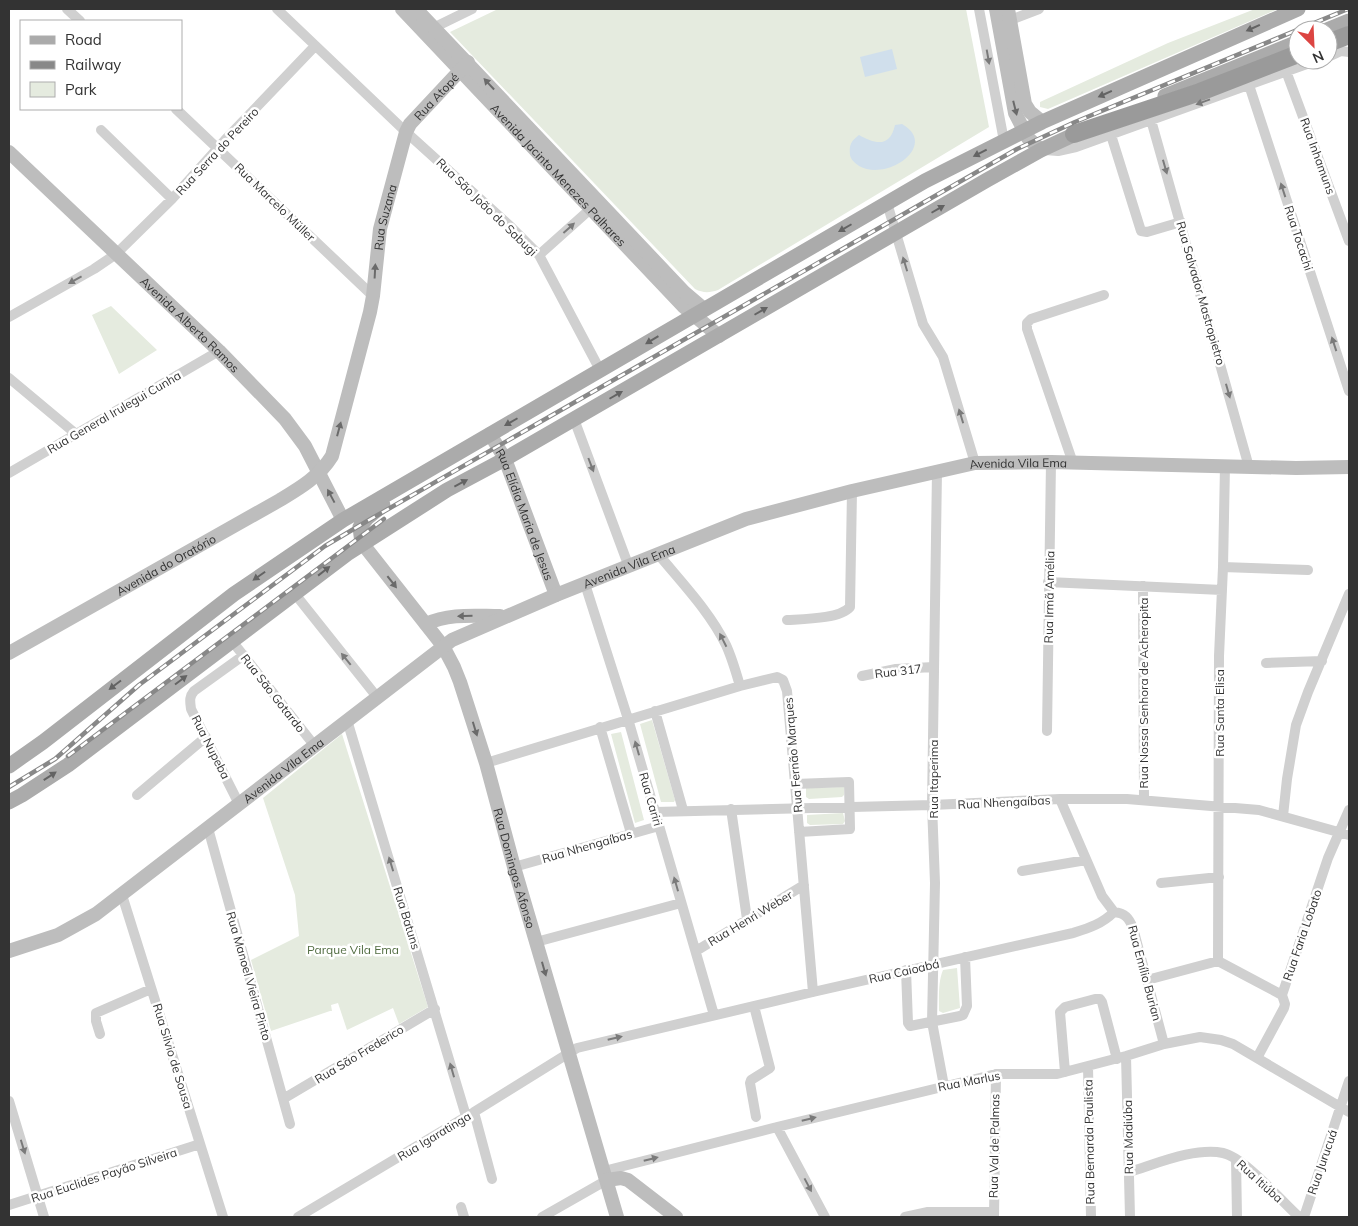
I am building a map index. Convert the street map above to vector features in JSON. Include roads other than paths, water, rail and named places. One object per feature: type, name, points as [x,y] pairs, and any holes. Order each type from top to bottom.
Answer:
[{"type":"highway","points":[[1074,134],[1200,92],[1288,58]]},
{"type":"main road","name":"Avenida Jacinto Menezes Palhares","points":[[402,9],[428,30],[464,66],[595,205],[684,306],[699,312],[719,336]]},
{"type":"main road","name":"Avenida Jacinto Menezes Palhares","points":[[416,9],[428,30]]},
{"type":"main road","points":[[996,9],[1006,18],[1025,104],[1030,112],[1042,122]]},
{"type":"main road","points":[[9,766],[43,742],[234,594],[343,520],[887,203],[1042,122],[1298,9]]},
{"type":"main road","points":[[1006,18],[1015,113],[1023,131],[1033,144],[1041,150]]},
{"type":"main road","points":[[9,802],[68,765],[362,543],[447,490],[505,459],[1041,150],[1074,134],[1288,46]]},
{"type":"main road","name":"Rua Atopé","points":[[406,132],[410,124],[464,66]]},
{"type":"main road","name":"Rua Suzana","points":[[320,473],[332,456],[373,296],[380,229],[406,132]]},
{"type":"main road","name":"Avenida Alberto Ramos","points":[[9,152],[219,352],[285,419],[305,446],[343,520]]},
{"type":"main road","name":"Rua Elídia Maria de Jesus","points":[[490,434],[505,459],[556,595]]},
{"type":"main road","name":"Avenida Vila Ema","points":[[9,951],[73,929],[96,914],[443,646],[461,635],[746,519],[852,491],[975,463],[1051,462],[1250,467],[1349,467]]},
{"type":"main road","points":[[362,543],[360,527],[367,518],[432,468]]},
{"type":"main road","name":"Avenida do Oratório","points":[[9,653],[280,500],[320,473]]},
{"type":"main road","name":"Rua Domingos Afonso","points":[[362,543],[443,646],[460,682],[486,763],[514,867],[617,1217]]},
{"type":"main road","points":[[426,624],[452,616],[506,616]]},
{"type":"main road","points":[[606,1176],[628,1180],[676,1217]]},
{"type":"street","points":[[67,9],[79,16]]},
{"type":"street","points":[[277,9],[406,132]]},
{"type":"street","points":[[428,30],[472,9]]},
{"type":"street","points":[[979,9],[1004,141]]},
{"type":"street","points":[[1006,18],[1039,9]]},
{"type":"street","name":"Rua Serra do Pereiro","points":[[9,317],[94,270],[116,254],[172,199],[315,46]]},
{"type":"street","points":[[1041,150],[1050,152],[1065,149],[1111,135],[1289,70]]},
{"type":"street","name":"Rua Inhamuns","points":[[1286,71],[1349,241]]},
{"type":"street","name":"Rua Tocachi","points":[[1249,85],[1349,391]]},
{"type":"street","name":"Rua Marcelo Müller","points":[[177,110],[373,296]]},
{"type":"street","name":"Rua Salvador Mastropietro","points":[[1151,120],[1250,467]]},
{"type":"street","points":[[100,130],[172,199]]},
{"type":"street","name":"Rua São João do Sabugi","points":[[406,132],[497,214],[539,255],[600,370]]},
{"type":"street","points":[[1111,135],[1141,231],[1147,232],[1181,222]]},
{"type":"street","points":[[887,203],[923,324],[943,357],[975,463]]},
{"type":"street","points":[[539,255],[595,205]]},
{"type":"street","points":[[1073,463],[1026,323],[1031,318],[1104,295]]},
{"type":"street","name":"Rua General Irulegui Cunha","points":[[9,473],[219,352]]},
{"type":"street","points":[[9,378],[76,434]]},
{"type":"street","points":[[574,419],[630,567]]},
{"type":"street","name":"Rua Irmã Amélia","points":[[1047,731],[1051,462]]},
{"type":"street","name":"Rua Santa Elisa","points":[[1218,961],[1218,656],[1224,567],[1225,466]]},
{"type":"street","name":"Rua Itaperima","points":[[937,471],[932,805],[935,883],[932,1022],[944,1086]]},
{"type":"street","points":[[788,620],[836,615],[847,611],[850,607],[852,491]]},
{"type":"street","points":[[659,555],[695,598],[719,632],[740,686]]},
{"type":"street","points":[[1224,567],[1308,570]]},
{"type":"street","points":[[1048,582],[1222,590]]},
{"type":"street","name":"Rua Cariri","points":[[585,584],[628,719],[714,1015]]},
{"type":"street","name":"Rua Nossa Senhora de Acheropita","points":[[1143,586],[1144,800]]},
{"type":"street","points":[[294,594],[377,697]]},
{"type":"street","points":[[1283,816],[1296,725],[1349,594]]},
{"type":"street","name":"Rua São Gotardo","points":[[232,641],[314,745]]},
{"type":"street","name":"Rua Nupeba","points":[[240,804],[191,709],[190,696],[194,691],[244,655]]},
{"type":"street","points":[[1266,663],[1322,662]]},
{"type":"street","name":"Rua 317","points":[[862,676],[896,669],[934,667]]},
{"type":"street","name":"Rua Fernão Marques","points":[[486,763],[740,686],[777,677],[783,680],[787,691],[813,992]]},
{"type":"street","points":[[656,711],[683,810]]},
{"type":"street","name":"Rua Batuns","points":[[347,720],[435,1010],[492,1179]]},
{"type":"street","points":[[600,728],[631,834]]},
{"type":"street","points":[[137,795],[206,737]]},
{"type":"street","points":[[795,784],[849,782],[850,829],[799,832]]},
{"type":"street","points":[[1060,800],[1102,896],[1114,912]]},
{"type":"street","name":"Rua Nhengaíbas","points":[[655,812],[1060,800],[1144,800],[1219,805],[1259,810],[1345,833]]},
{"type":"street","points":[[732,809],[747,919]]},
{"type":"street","name":"Rua Faria Lobato","points":[[1257,1058],[1284,1008],[1285,1004],[1282,995],[1328,858],[1345,833],[1349,810]]},
{"type":"street","name":"Rua Nhengaíbas","points":[[514,867],[660,826]]},
{"type":"street","name":"Rua Manoel Vieira Pinto","points":[[208,828],[290,1124]]},
{"type":"street","points":[[1022,871],[1086,860]]},
{"type":"street","points":[[1161,883],[1219,877]]},
{"type":"street","name":"Rua Henri Weber","points":[[696,951],[804,885]]},
{"type":"street","name":"Rua Silvio de Sousa","points":[[122,895],[223,1217]]},
{"type":"street","points":[[536,942],[681,903]]},
{"type":"street","name":"Rua Caioabá","points":[[569,1053],[586,1045],[1073,933],[1093,927],[1106,920],[1114,912]]},
{"type":"street","name":"Rua Emílio Burian","points":[[1114,912],[1130,919],[1164,1044]]},
{"type":"street","points":[[906,970],[909,1025],[912,1026],[960,1016],[966,1011],[965,957]]},
{"type":"street","points":[[1147,980],[1218,961],[1282,995]]},
{"type":"street","points":[[100,1034],[96,1013],[152,989]]},
{"type":"street","name":"Rua Madiúba","points":[[1065,1072],[1060,1012],[1065,1007],[1095,998],[1100,1000],[1122,1058],[1130,1217]]},
{"type":"street","points":[[754,1006],[770,1068],[751,1080],[750,1083],[756,1117]]},
{"type":"street","name":"Rua São Frederico","points":[[283,1099],[435,1010]]},
{"type":"street","name":"Rua Marlus","points":[[542,1217],[606,1176],[777,1126],[996,1074],[1056,1074],[1192,1038],[1210,1038],[1233,1044],[1345,1109]]},
{"type":"street","name":"Rua Igaratinga","points":[[298,1217],[569,1053]]},
{"type":"street","name":"Rua Bernarda Paulista","points":[[1088,1066],[1091,1217]]},
{"type":"street","name":"Rua Val de Palmas","points":[[994,1215],[996,1074]]},
{"type":"street","name":"Rua Jurucuá","points":[[1304,1217],[1345,1109],[1349,1081]]},
{"type":"street","points":[[9,1101],[44,1217]]},
{"type":"street","points":[[777,1126],[825,1217]]},
{"type":"street","name":"Rua Euclides Payão Silveira","points":[[9,1205],[200,1144]]},
{"type":"street","name":"Rua Itiúba","points":[[1129,1172],[1194,1153],[1219,1153],[1236,1159],[1299,1217]]},
{"type":"street","points":[[1236,1159],[1237,1217]]},
{"type":"street","points":[[461,1207],[464,1217]]},
{"type":"street","points":[[906,1217],[928,1212],[994,1215]]},
{"type":"water","points":[[892,49],[897,69],[865,77],[860,57]]},
{"type":"water","points":[[902,124],[912,132],[915,142],[912,151],[905,159],[883,169],[871,170],[859,166],[852,160],[850,146],[852,141],[859,135],[876,142],[886,141],[890,138],[895,125]]},
{"type":"railway","points":[[9,787],[55,759],[139,685],[325,546],[369,520],[1017,149],[1075,122],[1348,9]]},
{"type":"railway","points":[[68,756],[384,519]]},
{"type":"park label","name":"Parque Vila Ema","points":[[353,949]]}]
